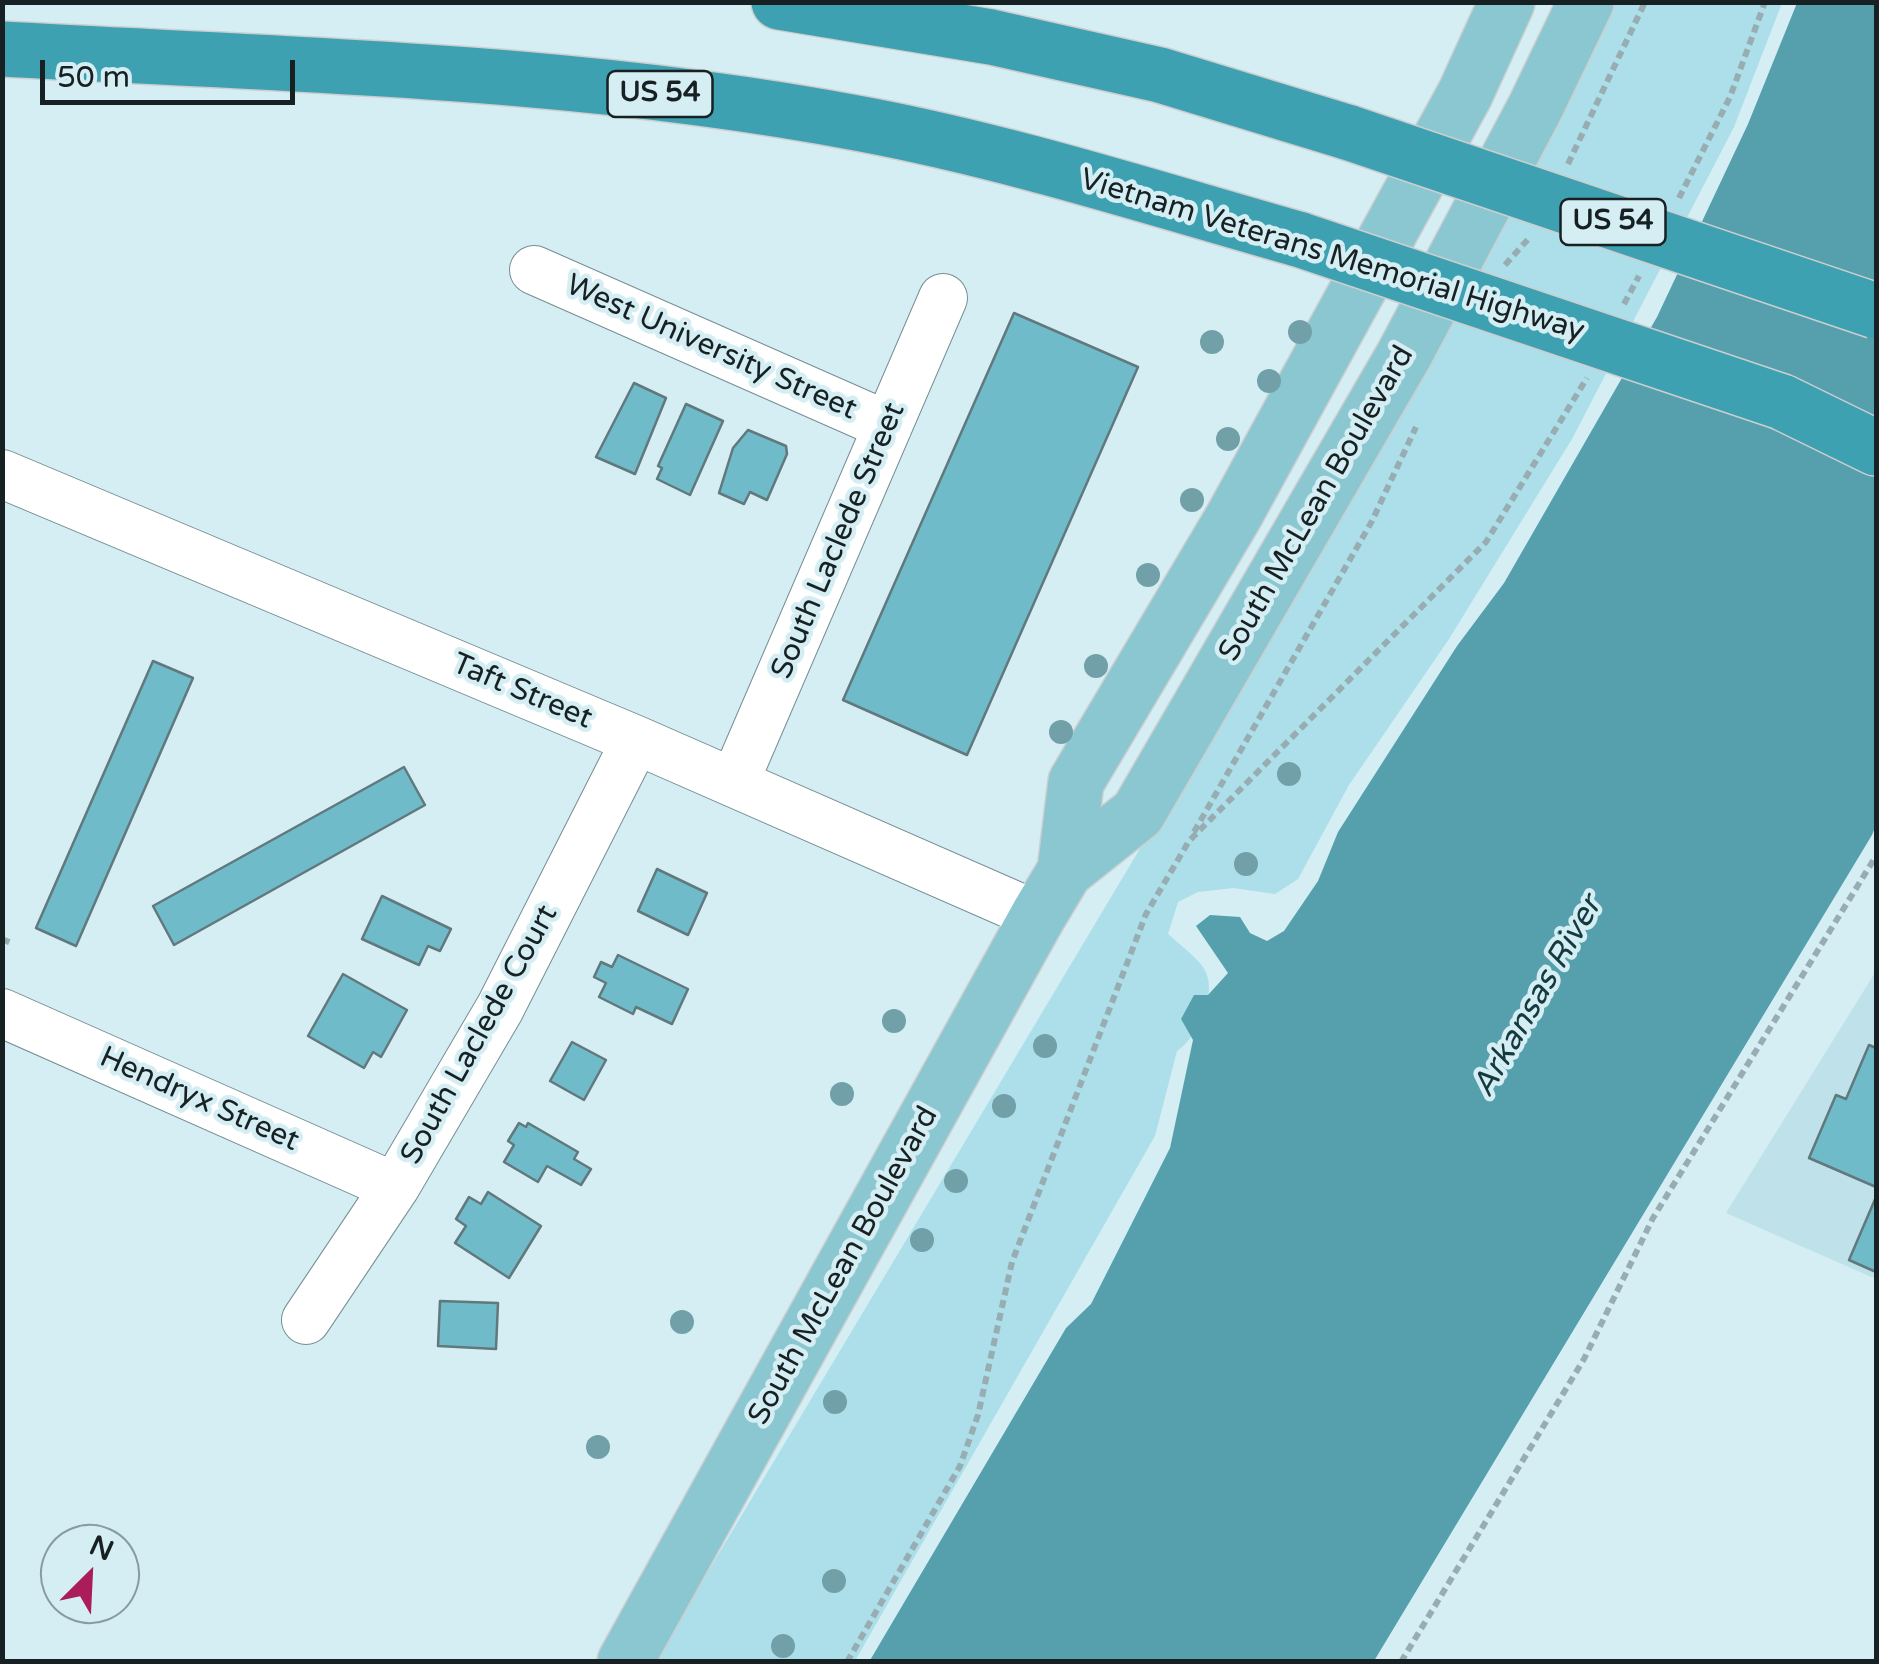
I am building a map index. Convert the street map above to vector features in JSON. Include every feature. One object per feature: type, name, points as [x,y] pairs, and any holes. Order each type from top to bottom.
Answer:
[{"type":"highway","name":"US 54","points":[[778,2],[991,37],[1160,75],[1350,133],[1876,311]]},
{"type":"highway","name":"Vietnam Veterans Memorial Highway","points":[[2,49],[362,68],[730,102],[864,124],[1079,176],[1302,240],[1876,432]]},
{"type":"highway","points":[[1782,402],[1876,448]]},
{"type":"main road","name":"South McLean Boulevard","points":[[625,1662],[1052,893],[1076,782],[1234,516],[1465,94],[1507,2]]},
{"type":"main road","name":"South McLean Boulevard","points":[[1052,893],[1138,813],[1404,355],[1536,108],[1586,2]]},
{"type":"street","name":"West University Street","points":[[534,270],[888,426]]},
{"type":"street","name":"South Laclede Street","points":[[734,783],[943,298]]},
{"type":"street","name":"Taft Street","points":[[2,474],[734,783],[1052,893]]},
{"type":"street","name":"South Laclede Court","points":[[306,1320],[396,1188],[500,1008],[636,740]]},
{"type":"street","name":"Hendryx Street","points":[[2,1012],[396,1188]]},
{"type":"path","points":[[1677,200],[1730,97],[1765,2]]},
{"type":"path","points":[[1616,321],[1642,270]]},
{"type":"path","points":[[847,1662],[960,1466],[978,1415],[1012,1262],[1146,914],[1189,841],[1486,542],[1589,373]]},
{"type":"path","points":[[1401,1662],[1584,1358],[1653,1218],[1876,856]]},
{"type":"path","points":[[2,939],[11,943]]},
{"type":"shaded area","points":[[1611,3],[1782,3],[1734,127],[1572,439],[1449,639],[1349,785],[1298,879],[1275,894],[1233,888],[1198,892],[1178,902],[1168,934],[1203,967],[1208,977],[1208,1001],[1199,1025],[1177,1051],[1155,1136],[855,1661],[654,1662],[1242,678]]},
{"type":"shaded area","points":[[1876,971],[1876,1279],[1726,1213]]},
{"type":"water","name":"Arkansas River","points":[[1797,3],[1876,3],[1876,825],[1872,835],[1374,1661],[869,1662],[1066,1328],[1091,1304],[1170,1148],[1193,1040],[1181,1019],[1194,995],[1208,995],[1228,973],[1196,926],[1210,915],[1240,917],[1250,933],[1267,941],[1284,931],[1318,881],[1338,832],[1457,646],[1504,583],[1657,317],[1748,124]]},
{"type":"building","points":[[1014,313],[1138,367],[967,755],[843,700]]},
{"type":"building","points":[[634,383],[666,398],[635,474],[596,457]]},
{"type":"building","points":[[686,404],[723,421],[690,495],[657,479],[662,468],[658,466]]},
{"type":"building","points":[[748,430],[786,446],[787,454],[767,500],[750,492],[744,504],[719,493],[733,448]]},
{"type":"building","points":[[153,661],[193,678],[76,946],[36,928]]},
{"type":"building","points":[[404,767],[425,805],[174,945],[153,906]]},
{"type":"building","points":[[657,869],[707,893],[688,935],[638,911]]},
{"type":"building","points":[[382,896],[451,929],[440,951],[428,946],[419,965],[362,939]]},
{"type":"building","points":[[618,955],[688,989],[672,1024],[636,1007],[633,1014],[599,997],[606,983],[594,977],[601,962],[612,967]]},
{"type":"building","points":[[343,974],[407,1010],[381,1057],[373,1052],[364,1068],[308,1036]]},
{"type":"building","points":[[572,1042],[606,1060],[584,1100],[550,1081]]},
{"type":"building","points":[[1869,1045],[1876,1048],[1876,1187],[1809,1158],[1836,1095],[1846,1099]]},
{"type":"building","points":[[519,1123],[526,1127],[528,1123],[578,1152],[574,1159],[591,1169],[581,1185],[547,1166],[538,1182],[504,1162],[514,1145],[508,1141]]},
{"type":"building","points":[[488,1192],[541,1226],[509,1278],[455,1243],[466,1226],[456,1219],[469,1197],[481,1204]]},
{"type":"building","points":[[1876,1197],[1876,1272],[1849,1260]]},
{"type":"building","points":[[440,1301],[498,1303],[496,1349],[438,1346]]}]
